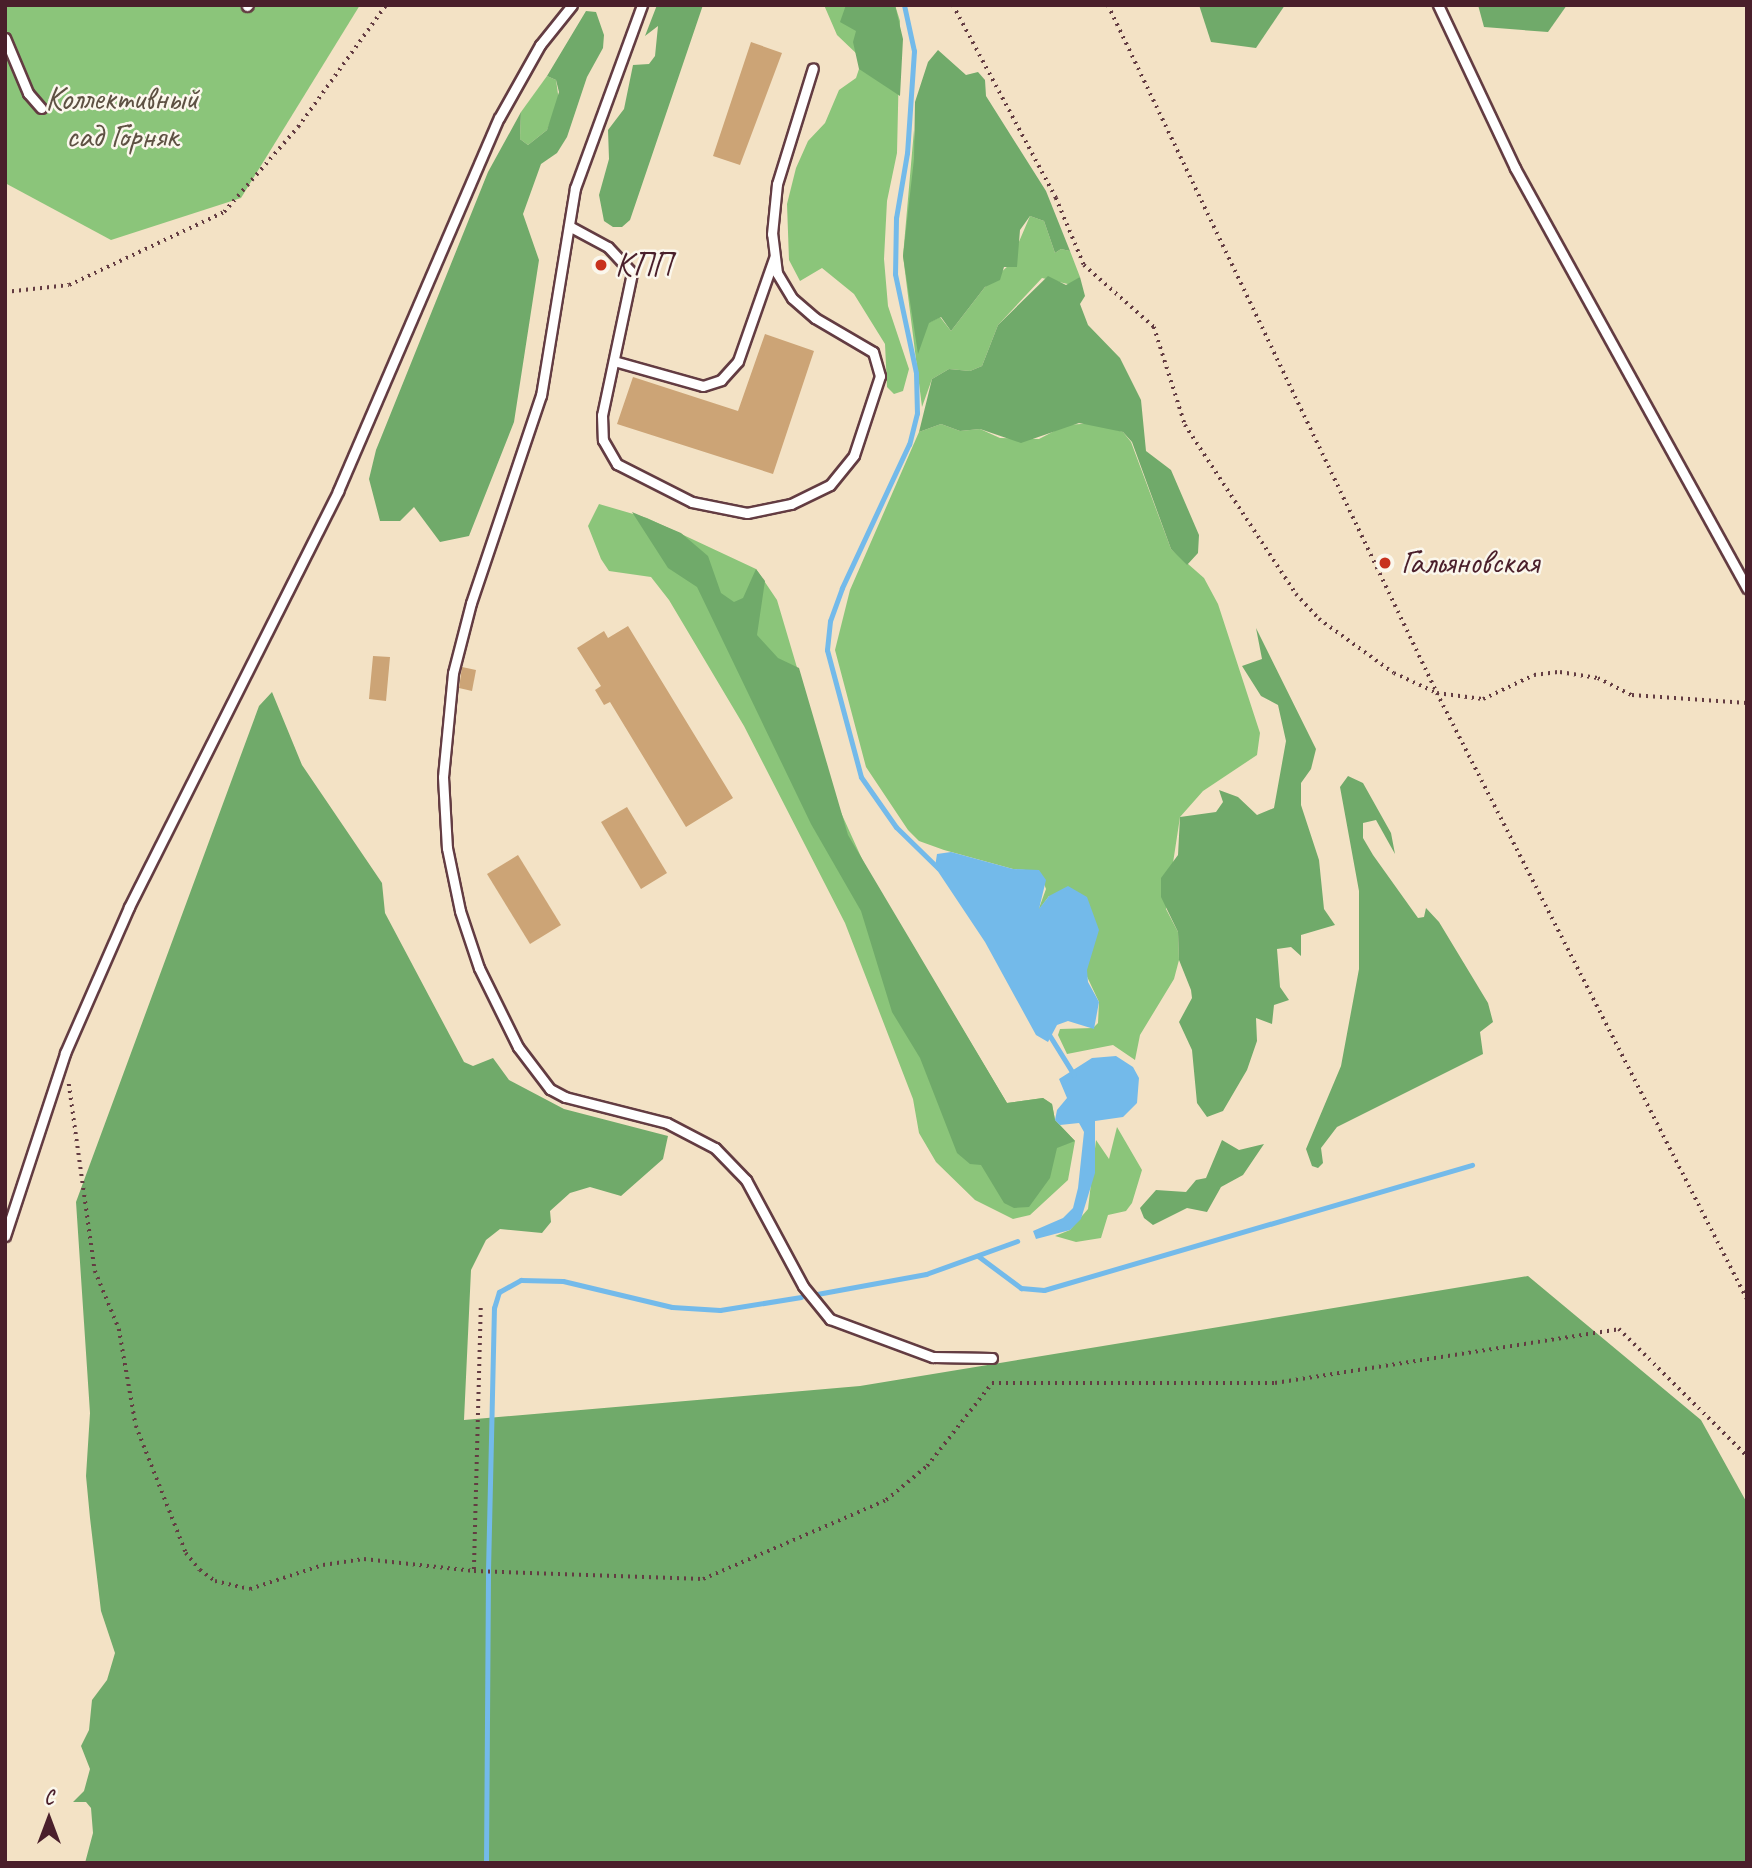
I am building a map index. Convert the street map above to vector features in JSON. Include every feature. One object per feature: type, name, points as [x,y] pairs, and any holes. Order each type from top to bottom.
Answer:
[{"type":"lane","points":[[5,1236],[60,1065],[129,907],[338,491],[499,118],[540,45],[572,5]]},
{"type":"lane","points":[[642,5],[592,132],[569,226],[534,422],[471,603],[446,709],[447,849],[479,968],[528,1065],[550,1089],[565,1097],[635,1113],[694,1133],[732,1163],[763,1209],[815,1305],[830,1319],[933,1357],[992,1357]]},
{"type":"lane","points":[[1437,5],[1559,250],[1747,588]]},
{"type":"lane","points":[[5,38],[28,93],[41,108]]},
{"type":"lane","points":[[614,361],[703,386],[721,380],[738,360],[774,258],[776,184],[813,68]]},
{"type":"lane","points":[[569,226],[608,247],[632,273],[602,428],[608,454],[632,475],[692,502],[747,513],[790,503],[830,485],[854,455],[880,376],[879,362],[864,344],[815,318],[792,298],[782,285],[774,258]]},
{"type":"path","points":[[5,292],[69,285],[224,212],[298,127],[386,5]]},
{"type":"path","points":[[953,5],[1056,198],[1084,264],[1154,327],[1185,425],[1296,594],[1319,619],[1394,673],[1437,693],[1483,699],[1534,675],[1560,672],[1598,678],[1632,695],[1747,703]]},
{"type":"path","points":[[1108,5],[1437,693],[1747,1299]]},
{"type":"path","points":[[68,1080],[95,1271],[119,1329],[136,1426],[186,1553],[200,1570],[215,1581],[250,1589],[323,1565],[364,1559],[474,1571],[703,1579],[886,1500],[927,1466],[992,1383],[1275,1383],[1619,1329],[1747,1456]]},
{"type":"path","points":[[474,1571],[481,1308]]},
{"type":"green space","name":"Коллективный сад Горняк","points":[[5,5],[360,5],[241,198],[111,240],[5,183]]},
{"type":"green space","points":[[657,5],[703,5],[630,220],[622,227],[613,227],[604,221],[599,195],[609,159],[608,130],[624,109],[633,65],[649,64],[655,56],[658,26],[645,36]]},
{"type":"green space","points":[[824,5],[895,5],[900,21],[897,153],[887,201],[884,259],[888,306],[909,369],[903,391],[894,394],[887,387],[885,344],[854,294],[822,268],[800,281],[789,260],[787,204],[796,168],[808,141],[825,123],[839,90],[856,78],[859,69],[859,56],[837,35]]},
{"type":"green space","points":[[846,5],[895,5],[903,39],[900,96],[859,69],[853,42],[856,31],[840,22]]},
{"type":"green space","points":[[1199,5],[1285,5],[1256,48],[1211,42]]},
{"type":"green space","points":[[1478,5],[1567,5],[1548,32],[1484,27]]},
{"type":"green space","points":[[586,11],[596,12],[604,35],[603,48],[587,77],[567,137],[557,153],[541,164],[523,214],[539,260],[514,422],[469,536],[440,542],[414,507],[400,521],[380,521],[369,479],[376,450],[488,172],[521,112],[520,139],[528,145],[547,130],[559,92],[556,80],[547,76]]},
{"type":"green space","points":[[938,50],[966,75],[978,72],[985,80],[986,96],[1046,191],[1070,251],[1061,249],[1055,253],[1044,221],[1030,216],[1020,230],[1017,267],[1004,267],[1000,280],[985,287],[951,331],[941,317],[929,323],[918,354],[903,256],[914,159],[915,102],[928,62]]},
{"type":"green space","points":[[547,76],[556,80],[559,101],[547,130],[528,145],[520,139],[521,112]]},
{"type":"green space","points":[[914,130],[930,322],[940,317],[951,331],[985,287],[1009,265],[1030,216],[1044,221],[1055,253],[1061,249],[1070,251],[1080,277],[1072,285],[1042,278],[998,325],[982,366],[970,371],[949,369],[932,379],[922,407],[903,256]]},
{"type":"green space","points":[[1048,276],[1066,285],[1080,277],[1085,296],[1080,304],[1088,325],[1120,358],[1141,400],[1146,451],[1171,470],[1199,535],[1198,553],[1187,565],[1171,549],[1132,442],[1123,432],[1079,423],[1021,443],[980,429],[960,431],[941,424],[919,432],[932,379],[949,369],[970,371],[982,366],[998,325]]},
{"type":"green space","points":[[1096,423],[1123,432],[1131,442],[1171,549],[1204,578],[1218,604],[1260,733],[1257,755],[1203,791],[1180,817],[1166,909],[1178,932],[1179,960],[1174,979],[1140,1035],[1135,1060],[1113,1045],[1067,1054],[1058,1035],[1060,1029],[1093,1028],[1098,1023],[1099,1002],[1049,896],[1038,911],[1046,889],[1039,871],[1013,869],[944,850],[919,841],[908,830],[866,767],[835,650],[850,590],[919,432],[941,424],[960,431],[980,429],[1000,438],[1039,439],[1066,425]]},
{"type":"green space","points":[[599,504],[647,518],[756,569],[777,600],[838,806],[867,870],[1007,1103],[1043,1098],[1052,1104],[1055,1120],[1075,1141],[1068,1180],[1030,1215],[1013,1219],[975,1200],[936,1162],[919,1133],[913,1099],[845,923],[744,726],[669,600],[651,577],[609,571],[601,559],[588,526]]},
{"type":"green space","points":[[632,512],[681,533],[708,556],[721,593],[734,602],[743,598],[756,569],[765,581],[757,635],[778,658],[799,668],[848,835],[1007,1103],[1043,1098],[1052,1104],[1055,1120],[1075,1141],[1057,1148],[1050,1178],[1029,1207],[1014,1208],[1004,1203],[981,1165],[970,1164],[957,1153],[920,1058],[892,1012],[861,911],[811,824],[697,587],[668,568]]},
{"type":"green space","points":[[1256,628],[1316,749],[1311,769],[1301,783],[1301,805],[1319,860],[1324,909],[1335,925],[1301,935],[1301,956],[1291,947],[1277,949],[1280,987],[1289,1000],[1274,1005],[1272,1024],[1256,1018],[1257,1041],[1247,1070],[1223,1111],[1207,1117],[1197,1103],[1192,1050],[1179,1022],[1192,998],[1191,990],[1179,960],[1178,932],[1161,897],[1161,878],[1178,855],[1180,817],[1216,812],[1223,802],[1219,790],[1238,797],[1257,815],[1274,808],[1286,741],[1278,705],[1261,696],[1242,666],[1262,659]]},
{"type":"green space","points":[[272,692],[302,765],[382,883],[385,913],[464,1062],[473,1066],[493,1058],[509,1080],[564,1109],[668,1136],[663,1159],[621,1196],[590,1187],[570,1193],[550,1211],[551,1222],[542,1233],[500,1229],[486,1240],[471,1270],[464,1420],[860,1386],[1528,1276],[1701,1420],[1747,1503],[1747,1863],[85,1863],[93,1833],[91,1808],[86,1802],[73,1802],[84,1791],[90,1769],[81,1746],[89,1730],[92,1700],[107,1680],[115,1653],[101,1611],[86,1476],[90,1413],[76,1202],[259,706]]},
{"type":"green space","points":[[1348,776],[1363,783],[1391,833],[1395,854],[1376,820],[1363,823],[1363,838],[1373,855],[1418,918],[1424,917],[1426,908],[1439,922],[1488,1003],[1493,1022],[1480,1032],[1483,1054],[1337,1127],[1321,1148],[1323,1163],[1318,1168],[1312,1166],[1306,1149],[1341,1066],[1359,969],[1359,891],[1340,787]]},
{"type":"green space","points":[[1117,1127],[1142,1170],[1132,1203],[1126,1211],[1108,1215],[1101,1238],[1076,1242],[1055,1236],[1070,1230],[1088,1209],[1096,1140],[1109,1159]]},
{"type":"green space","points":[[1222,1140],[1239,1150],[1264,1144],[1243,1175],[1221,1187],[1207,1212],[1187,1208],[1153,1225],[1144,1218],[1140,1208],[1156,1190],[1186,1192],[1196,1180],[1206,1178]]},
{"type":"water","points":[[951,852],[1013,869],[1039,870],[1046,880],[1039,909],[1049,896],[1068,886],[1087,897],[1099,930],[1087,970],[1088,982],[1099,1002],[1094,1029],[1068,1021],[1057,1025],[1048,1042],[1036,1035],[985,942],[935,867],[937,854]]},
{"type":"water","points":[[1116,1056],[1133,1067],[1139,1078],[1137,1103],[1123,1117],[1095,1121],[1095,1173],[1081,1219],[1070,1230],[1036,1239],[1033,1231],[1063,1218],[1073,1208],[1078,1188],[1084,1132],[1079,1123],[1060,1125],[1055,1120],[1057,1110],[1067,1098],[1059,1079],[1092,1058]]},
{"type":"building","points":[[751,42],[782,53],[740,165],[713,156]]},
{"type":"building","points":[[765,334],[814,351],[773,474],[617,424],[633,377],[738,411]]},
{"type":"building","points":[[628,626],[733,798],[686,827],[610,702],[604,705],[595,690],[601,686],[577,648],[604,631],[608,638]]},
{"type":"building","points":[[373,656],[390,657],[386,701],[369,699]]},
{"type":"building","points":[[462,667],[476,670],[472,691],[459,688]]},
{"type":"building","points":[[627,807],[667,873],[641,889],[601,822]]},
{"type":"building","points":[[518,855],[561,925],[530,944],[487,874]]},
{"type":"waterway","points":[[904,5],[914,51],[907,153],[896,218],[895,274],[916,373],[917,413],[909,444],[842,588],[830,621],[827,650],[861,777],[896,827],[938,868]]},
{"type":"waterway","points":[[1048,1033],[1074,1075]]},
{"type":"waterway","points":[[978,1256],[1021,1288],[1044,1290],[1472,1165]]},
{"type":"waterway","points":[[817,1294],[926,1274],[1017,1241]]},
{"type":"waterway","points":[[486,1863],[488,1571],[494,1308],[499,1292],[521,1280],[563,1281],[672,1307],[720,1310],[801,1297]]},
{"type":"place","name":"КПП","points":[[601,265]]},
{"type":"place","name":"Гальяновская","points":[[1385,563]]}]
